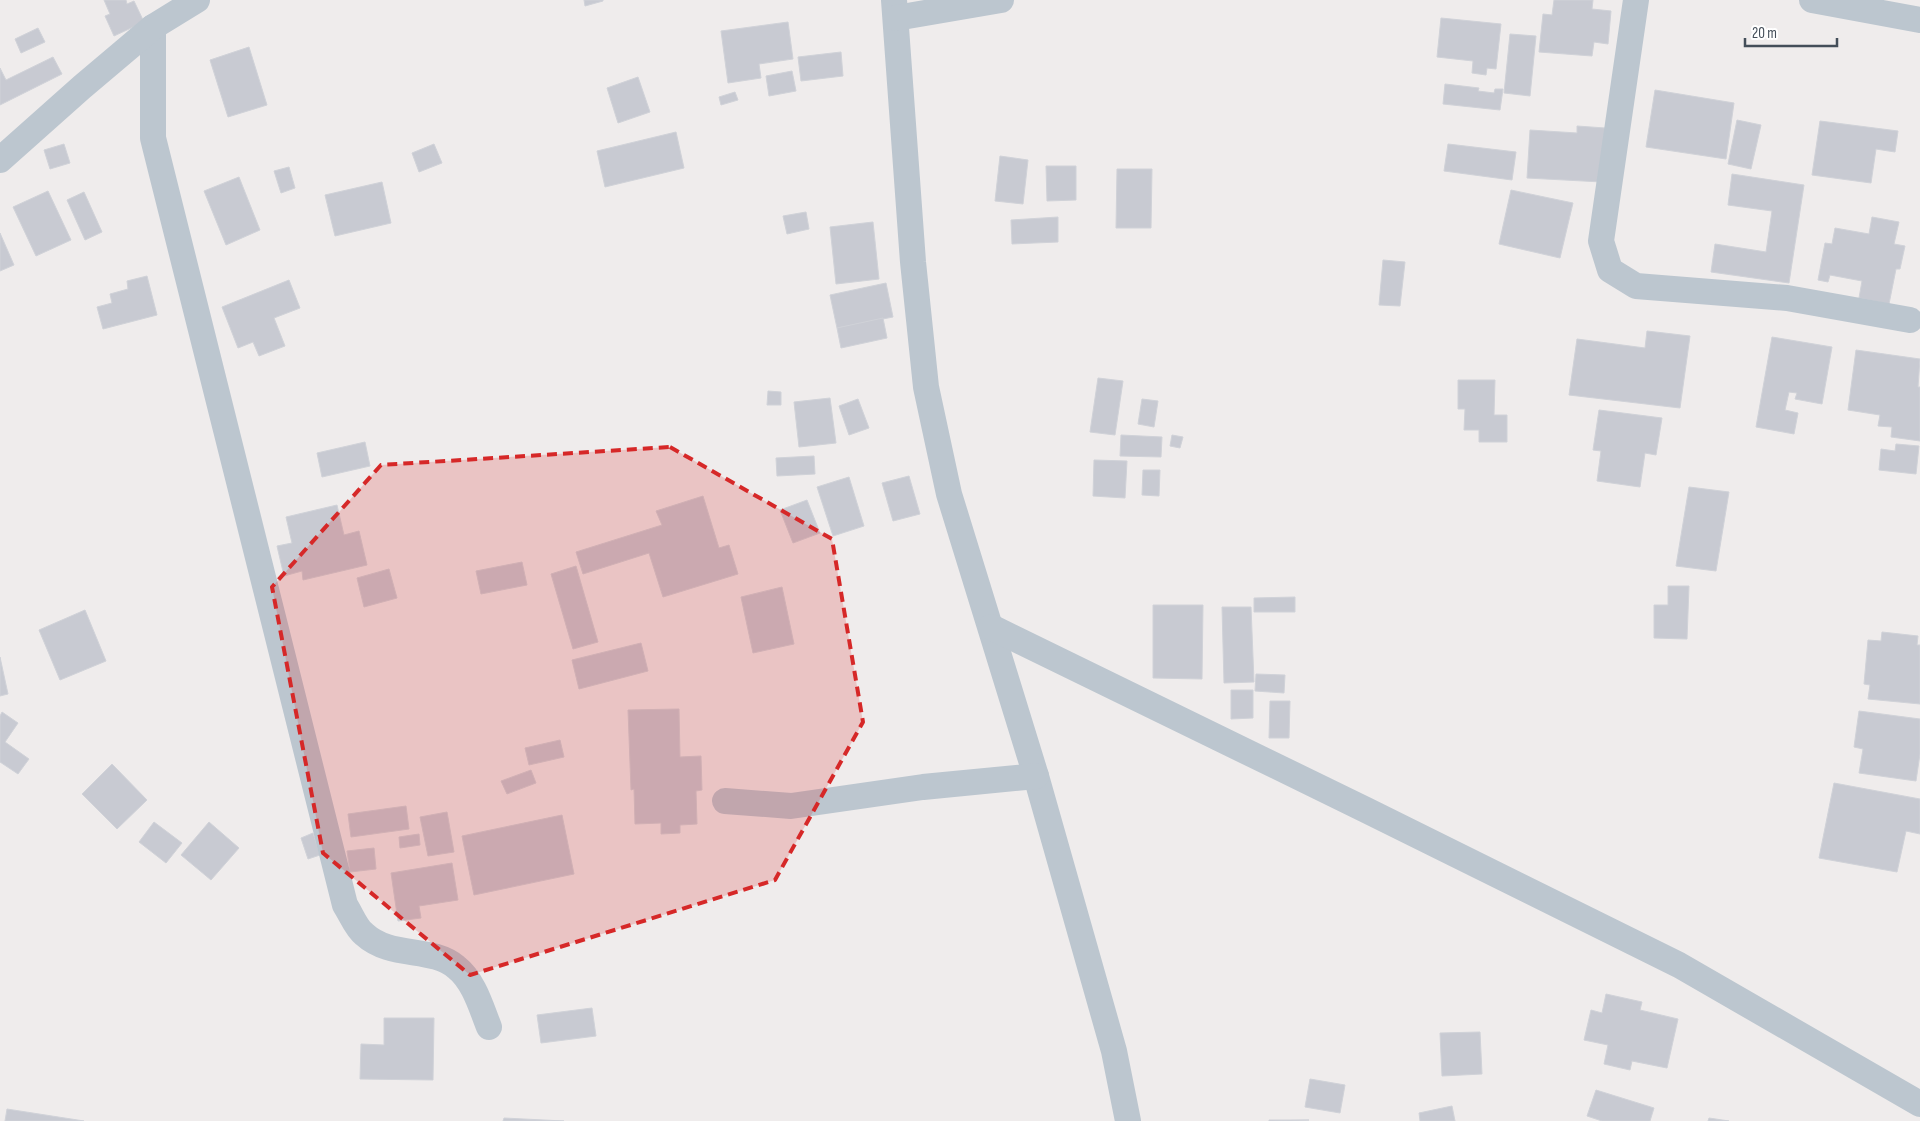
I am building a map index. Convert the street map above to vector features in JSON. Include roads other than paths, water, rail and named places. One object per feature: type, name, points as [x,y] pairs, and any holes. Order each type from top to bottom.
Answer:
[{"type":"street","points":[[0,160],[82,87],[154,27],[197,0]]},
{"type":"street","points":[[1001,0],[895,9],[913,262],[926,387],[949,494],[1036,776],[1114,1051],[1128,1121]]},
{"type":"street","points":[[1636,0],[1601,241],[1610,270],[1636,286],[1787,298],[1910,320]]},
{"type":"street","points":[[1812,0],[1920,20]]},
{"type":"street","points":[[154,27],[153,138],[345,905],[362,934],[381,946],[436,957],[456,967],[472,986],[489,1027]]},
{"type":"street","points":[[991,627],[1680,965],[1920,1104]]},
{"type":"street","points":[[725,802],[791,806],[923,787],[1036,776]]}]
